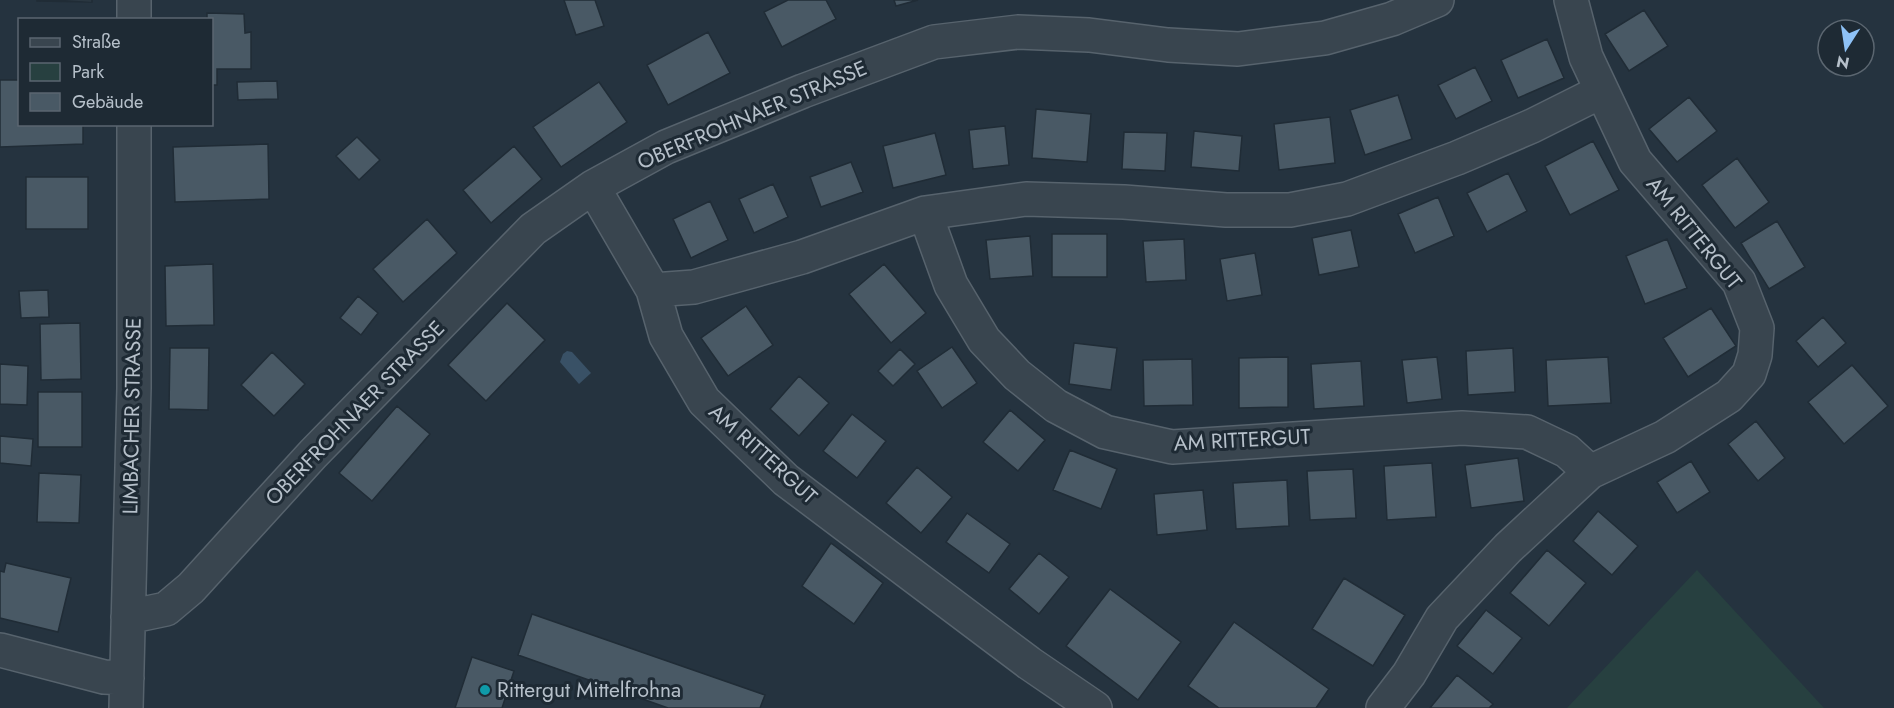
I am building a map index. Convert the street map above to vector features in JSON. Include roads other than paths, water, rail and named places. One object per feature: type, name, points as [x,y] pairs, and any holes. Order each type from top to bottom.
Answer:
[{"type":"street","points":[[134,18],[135,0]]},
{"type":"street","name":"OBERFROHNAER STRASSE","points":[[128,617],[166,609],[191,588],[313,454],[525,237],[593,187],[666,147],[803,91],[933,42],[1018,32],[1089,34],[1168,45],[1238,49],[1325,39],[1392,19],[1437,0]]},
{"type":"street","name":"AM RITTERGUT","points":[[1383,708],[1409,674],[1442,618],[1508,548],[1590,472],[1665,436],[1730,396],[1749,374],[1755,355],[1757,328],[1739,282],[1635,161],[1600,92],[1586,57],[1571,0]]},
{"type":"street","points":[[652,290],[694,287],[802,257],[925,213],[1026,199],[1124,202],[1226,210],[1290,210],[1347,199],[1457,158],[1532,126],[1600,92]]},
{"type":"street","name":"LIMBACHER STRASSE","points":[[127,693],[134,376],[134,126]]},
{"type":"street","name":"AM RITTERGUT","points":[[593,187],[652,290],[666,336],[704,401],[786,480],[1029,663],[1095,708]]},
{"type":"street","name":"AM RITTERGUT","points":[[925,213],[951,285],[984,340],[1017,375],[1056,406],[1105,432],[1172,447],[1462,428],[1527,432],[1567,451],[1590,472]]},
{"type":"street","points":[[0,650],[104,676],[127,693]]},
{"type":"water","points":[[567,351],[572,352],[591,373],[579,384],[560,362]]},
{"type":"place","name":"Rittergut Mittelfrohna","points":[[485,690]]}]
